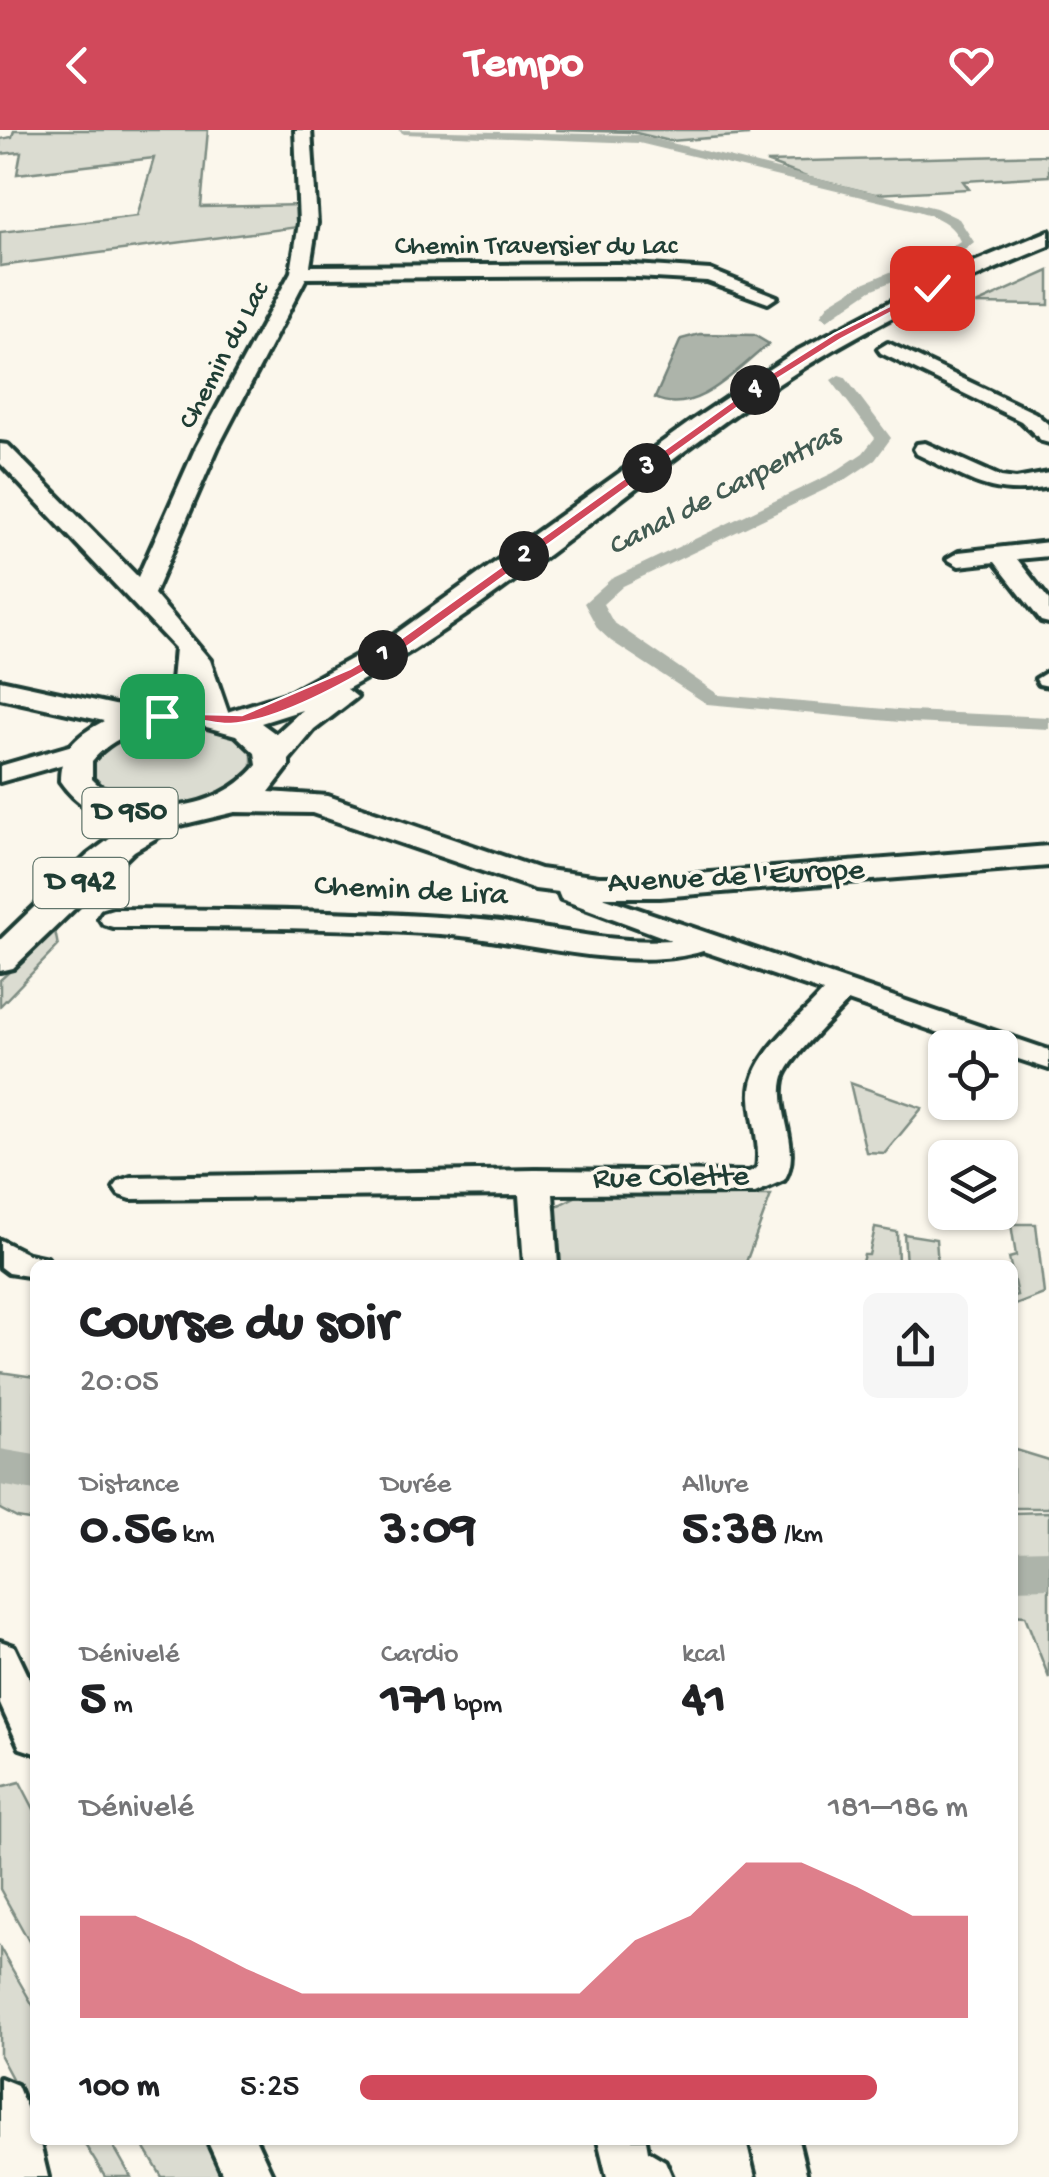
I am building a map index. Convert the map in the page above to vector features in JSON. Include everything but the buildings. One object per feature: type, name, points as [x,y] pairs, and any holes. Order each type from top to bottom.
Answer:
[{"type":"main road","points":[[838,336],[871,310],[914,287],[1049,228]]},
{"type":"main road","points":[[222,719],[260,714],[311,694],[403,643],[770,379],[838,336],[932,288],[1049,238]]},
{"type":"main road","points":[[236,802],[267,779],[277,757],[316,712],[444,633],[804,372],[928,301],[1049,248]]},
{"type":"main road","points":[[928,301],[1049,257]]},
{"type":"main road","name":"D 950","points":[[8,692],[151,718],[222,719],[255,732],[277,757]]},
{"type":"main road","name":"D 950","points":[[8,692],[79,723],[86,769],[130,813],[170,816],[236,802]]},
{"type":"main road","name":"D 950","points":[[86,769],[151,718]]},
{"type":"main road","name":"Avenue de l'Europe","points":[[277,757],[292,786],[316,803],[494,867],[570,884],[660,887],[1049,856]]},
{"type":"main road","name":"D 942","points":[[0,937],[84,852],[97,825],[86,769]]},
{"type":"main road","name":"Avenue de l'Europe","points":[[236,802],[316,803]]},
{"type":"main road","name":"D 942","points":[[0,960],[113,850],[170,816]]},
{"type":"street","name":"Chemin du Lac","points":[[142,596],[207,447],[300,272],[308,223],[303,130]]},
{"type":"street","name":"Chemin Traversier du Lac","points":[[300,272],[619,270],[710,276],[768,297]]},
{"type":"street","points":[[888,349],[1028,417],[1049,437]]},
{"type":"street","points":[[925,449],[991,488],[1049,480]]},
{"type":"street","points":[[0,450],[142,596],[203,668],[208,702],[222,719]]},
{"type":"street","points":[[960,559],[1049,548]]},
{"type":"street","points":[[1002,555],[1049,616]]},
{"type":"street","points":[[151,718],[182,693],[187,649]]},
{"type":"street","points":[[4,773],[86,769]]},
{"type":"street","points":[[570,884],[571,893],[584,900],[1049,1060]]},
{"type":"street","name":"Chemin de Lira","points":[[113,918],[485,929],[597,945],[657,948],[681,948],[704,941]]},
{"type":"street","name":"Rue Colette","points":[[131,1188],[535,1181],[755,1182],[772,1173],[776,1161],[764,1086],[768,1072],[842,989]]},
{"type":"street","points":[[535,1181],[541,1260]]},
{"type":"street","points":[[0,1251],[20,1266],[30,1266]]},
{"type":"street","points":[[0,1657],[30,1725]]},
{"type":"street","points":[[0,2100],[23,2161],[24,2177]]},
{"type":"street","points":[[233,2145],[249,2177]]},
{"type":"street","points":[[623,2145],[626,2164],[648,2177]]},
{"type":"street","points":[[775,2145],[783,2177]]},
{"type":"shaded area","points":[[14,130],[208,130],[201,207],[302,205],[298,227],[0,266],[0,232],[137,216],[154,158],[17,174],[21,152],[0,154],[0,139],[12,137]]},
{"type":"shaded area","points":[[555,130],[748,130],[748,135],[670,141],[632,132]]},
{"type":"shaded area","points":[[1049,155],[1049,176],[963,181],[969,189],[875,194],[809,178],[766,162]]},
{"type":"shaded area","points":[[1049,271],[1049,305],[976,304]]},
{"type":"shaded area","points":[[700,334],[754,335],[769,344],[701,396],[670,402],[655,398],[681,339]]},
{"type":"shaded area","points":[[167,725],[202,726],[234,736],[252,751],[252,772],[220,797],[170,808],[119,797],[91,779],[92,765],[106,746]]},
{"type":"shaded area","points":[[55,931],[58,946],[0,1006],[0,980]]},
{"type":"shaded area","points":[[850,1083],[922,1108],[885,1153],[866,1152]]},
{"type":"shaded area","points":[[579,1195],[771,1195],[747,1260],[558,1260],[553,1208]]},
{"type":"shaded area","points":[[1018,1224],[1036,1224],[1044,1294],[1018,1304],[1018,1260],[1009,1258],[1016,1256],[1012,1230],[1018,1230]]},
{"type":"shaded area","points":[[875,1228],[897,1232],[898,1260],[862,1260],[864,1255],[869,1255]]},
{"type":"shaded area","points":[[904,1234],[936,1239],[938,1260],[906,1260]]},
{"type":"shaded area","points":[[0,1372],[30,1376],[30,1520],[0,1509]]},
{"type":"shaded area","points":[[1018,1451],[1049,1460],[1049,1508],[1018,1508]]},
{"type":"shaded area","points":[[1049,1512],[1049,1678],[1025,1616],[1018,1615],[1018,1513]]},
{"type":"shaded area","points":[[20,1782],[30,1801],[30,1943],[0,1889],[0,1787]]},
{"type":"shaded area","points":[[0,1948],[30,2000],[30,2112],[0,2056]]},
{"type":"shaded area","points":[[85,2145],[113,2145],[131,2177],[105,2177]]},
{"type":"shaded area","points":[[143,2145],[212,2145],[227,2177],[162,2177]]},
{"type":"waterway","name":"Canal de Carpentras","points":[[404,130],[639,139],[915,206],[947,217],[964,234],[967,242],[956,250],[866,287],[827,316]]},
{"type":"waterway","name":"Canal de Carpentras","points":[[839,380],[883,438],[869,456],[839,476],[654,561],[617,583],[593,603],[605,625],[714,700],[910,717],[1049,723]]},
{"type":"waterway","points":[[0,1467],[30,1472]]},
{"type":"waterway","points":[[1018,1570],[1049,1569]]},
{"type":"route","points":[[162,716],[228,721],[244,718],[311,694],[355,672],[403,643],[770,379],[838,336],[932,288]]}]
